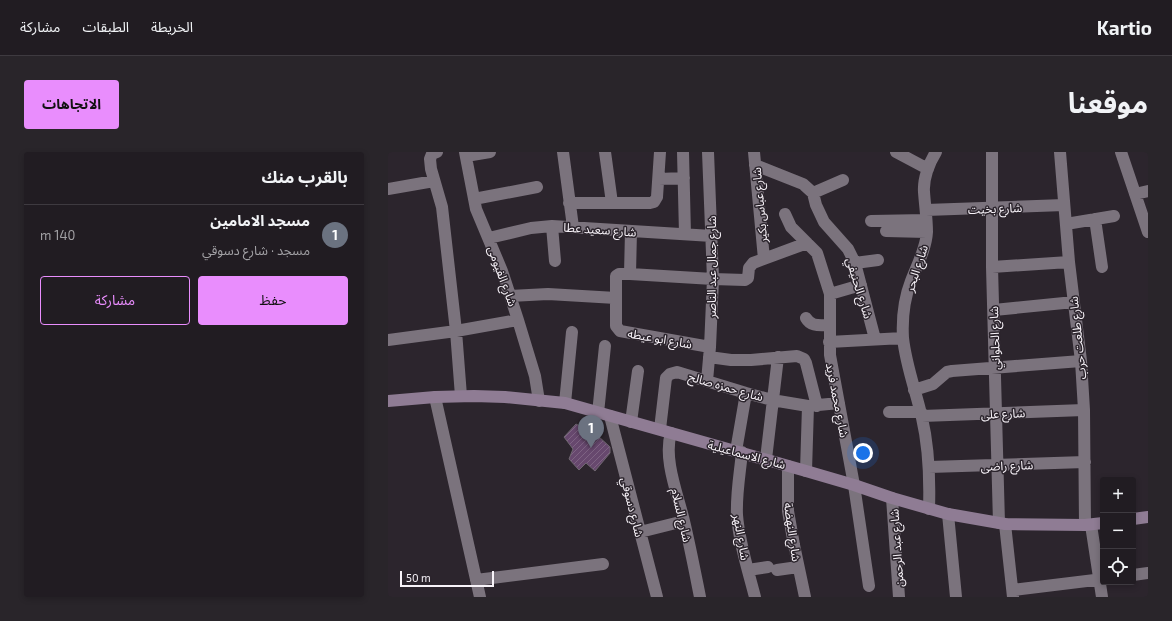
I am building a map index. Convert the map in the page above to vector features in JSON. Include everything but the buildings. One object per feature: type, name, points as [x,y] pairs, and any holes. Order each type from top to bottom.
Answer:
[{"type":"street","points":[[437,152],[432,154],[430,159],[431,169],[442,207],[456,331],[461,396]]},
{"type":"street","points":[[465,154],[490,152]]},
{"type":"street","points":[[562,152],[572,227]]},
{"type":"street","points":[[605,152],[612,203]]},
{"type":"street","points":[[569,203],[654,202],[657,197],[660,152]]},
{"type":"street","points":[[683,152],[685,234]]},
{"type":"street","name":"شارع جمال عبد الناصر","points":[[707,381],[710,352],[713,279],[708,152]]},
{"type":"street","name":"شارع عباس بكير","points":[[754,152],[764,259]]},
{"type":"street","points":[[896,152],[928,170]]},
{"type":"street","name":"شارع البحر","points":[[930,509],[929,467],[921,414],[914,390],[903,338],[904,307],[910,282],[924,245],[926,221],[924,191],[931,159],[936,152]]},
{"type":"street","name":"شارع الحلواني","points":[[992,152],[992,267],[997,465],[1002,523],[1013,594]]},
{"type":"street","name":"شارع طلعت حرب","points":[[1060,152],[1069,262],[1081,361],[1085,462],[1100,567]]},
{"type":"street","points":[[1121,152],[1148,232]]},
{"type":"street","name":"شارع الفيومى","points":[[465,154],[474,199],[481,223],[489,238],[502,271],[518,320],[535,376],[539,401]]},
{"type":"street","points":[[755,166],[803,184],[813,193],[843,180]]},
{"type":"street","points":[[659,179],[684,178]]},
{"type":"street","points":[[388,188],[434,181]]},
{"type":"street","points":[[474,199],[537,187]]},
{"type":"street","points":[[1135,194],[1148,191]]},
{"type":"street","name":"شارع الحنيفي","points":[[813,193],[816,205],[824,222],[848,249],[855,263],[875,339]]},
{"type":"street","name":"شارع بخيت","points":[[926,221],[992,208],[1064,205]]},
{"type":"street","name":"شارع محمد فريد","points":[[785,214],[791,227],[817,254],[830,294],[830,355],[854,485],[869,586]]},
{"type":"street","points":[[1066,224],[1114,216]]},
{"type":"street","points":[[1094,219],[1102,267]]},
{"type":"street","points":[[870,220],[926,221]]},
{"type":"street","points":[[886,231],[926,221]]},
{"type":"street","points":[[552,226],[555,261]]},
{"type":"street","name":"شارع سعيد عطا","points":[[489,238],[531,228],[552,226],[712,236]]},
{"type":"street","points":[[631,231],[630,274],[745,280],[748,278],[750,265],[807,243]]},
{"type":"street","points":[[855,263],[878,260]]},
{"type":"street","points":[[992,267],[1069,262]]},
{"type":"street","name":"شارع ابو عيطه","points":[[630,274],[617,274],[616,276],[616,326],[620,331],[738,360],[797,356],[804,359],[812,406]]},
{"type":"street","points":[[830,294],[860,285]]},
{"type":"street","points":[[510,296],[548,294],[616,298]]},
{"type":"street","points":[[994,310],[1074,302]]},
{"type":"street","points":[[806,318],[809,323],[812,324],[829,325]]},
{"type":"street","points":[[388,340],[456,331],[518,320]]},
{"type":"street","points":[[565,403],[572,332]]},
{"type":"street","points":[[829,342],[903,338]]},
{"type":"street","points":[[598,413],[605,346]]},
{"type":"street","points":[[766,459],[778,357]]},
{"type":"street","points":[[914,390],[933,384],[947,372],[1081,361]]},
{"type":"street","points":[[631,422],[638,371]]},
{"type":"street","name":"شارع حمزه صالح","points":[[665,431],[666,378],[670,374],[677,372],[772,400],[812,406],[839,403]]},
{"type":"street","name":"شارع النهر","points":[[746,393],[739,451],[737,513],[739,531],[754,597]]},
{"type":"street","name":"شارع الاسماعيلية","points":[[388,400],[461,396],[505,397],[565,403],[739,451],[948,514],[1002,523],[1093,525]]},
{"type":"street","points":[[435,397],[480,597]]},
{"type":"street","points":[[806,471],[812,406]]},
{"type":"street","name":"شارع على","points":[[889,412],[921,414],[996,414],[1084,410]]},
{"type":"street","name":"شارع دسوقي","points":[[610,416],[657,597]]},
{"type":"street","name":"شارع السلام","points":[[665,431],[668,443],[668,452],[700,597]]},
{"type":"street","name":"شارع راضى","points":[[929,467],[1085,462]]},
{"type":"street","name":"شارع النهضة","points":[[788,466],[788,511],[805,597]]},
{"type":"street","name":"شارع عبد الرحمن","points":[[892,498],[899,597]]},
{"type":"street","points":[[948,514],[956,597]]},
{"type":"street","points":[[1136,519],[1148,517]]},
{"type":"street","points":[[640,532],[684,521]]},
{"type":"street","points":[[476,580],[603,564]]},
{"type":"street","points":[[748,570],[798,567]]},
{"type":"street","points":[[1136,575],[1148,573]]},
{"type":"street","points":[[1013,594],[1100,579]]},
{"type":"street","name":"شارع طلعت حرب","points":[[1102,585],[1102,597]]},
{"type":"place","name":"مسجد الامامين","points":[[591,448]]}]
